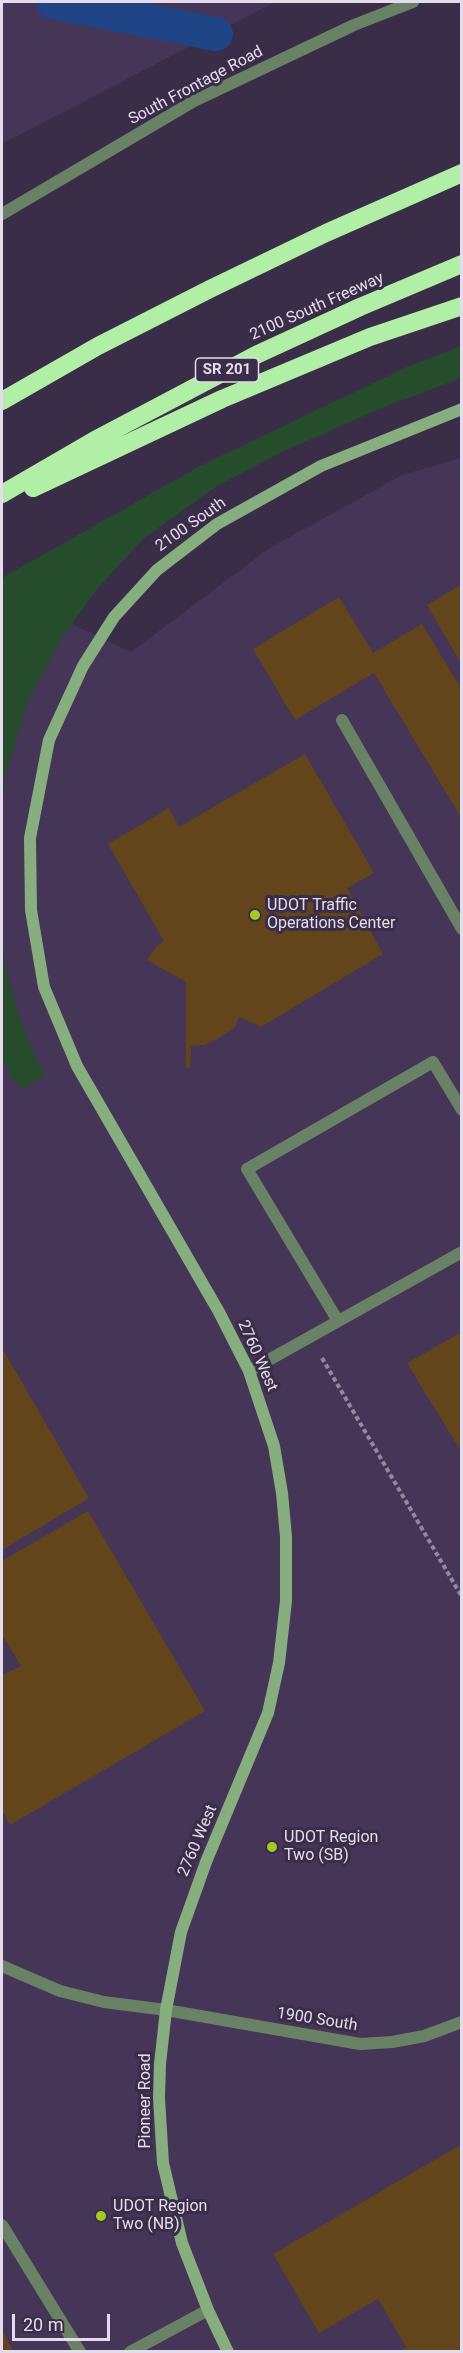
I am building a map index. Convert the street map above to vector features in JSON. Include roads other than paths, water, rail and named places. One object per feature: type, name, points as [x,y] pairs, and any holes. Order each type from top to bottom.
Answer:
[{"type":"highway","points":[[2,401],[98,346],[210,289],[326,233],[462,173]]},
{"type":"highway","name":"2100 South Freeway","points":[[2,494],[95,440],[256,355],[360,307],[462,264]]},
{"type":"highway","points":[[2,503],[233,395],[370,337],[462,306]]},
{"type":"main road","name":"2100 South","points":[[49,740],[89,656],[114,617],[157,570],[217,524],[321,466],[462,409]]},
{"type":"main road","name":"2760 West","points":[[49,740],[30,838],[31,910],[44,987],[77,1066],[219,1312],[249,1371],[274,1446],[282,1493],[286,1537],[286,1601],[279,1663],[268,1713],[206,1862],[181,1932],[166,2010]]},
{"type":"main road","name":"Pioneer Road","points":[[166,2010],[159,2098],[163,2163],[182,2243],[207,2310],[228,2352]]},
{"type":"street","name":"South Frontage Road","points":[[2,214],[194,101],[354,25],[413,2]]},
{"type":"street","points":[[342,720],[462,929]]},
{"type":"street","points":[[338,1321],[248,1169],[433,1062],[462,1110]]},
{"type":"street","points":[[249,1371],[462,1252]]},
{"type":"street","points":[[2,1966],[60,1991],[104,2002],[166,2010]]},
{"type":"street","name":"1900 South","points":[[166,2010],[360,2044],[392,2042],[424,2036],[462,2022]]},
{"type":"street","points":[[2,2225],[80,2352]]},
{"type":"street","points":[[130,2352],[207,2310]]},
{"type":"waterway","points":[[53,2],[216,34]]},
{"type":"place","name":"UDOT Traffic Operations Center","points":[[255,915]]},
{"type":"place","name":"UDOT Region Two (SB)","points":[[272,1847]]},
{"type":"place","name":"UDOT Region Two (NB)","points":[[101,2216]]}]
